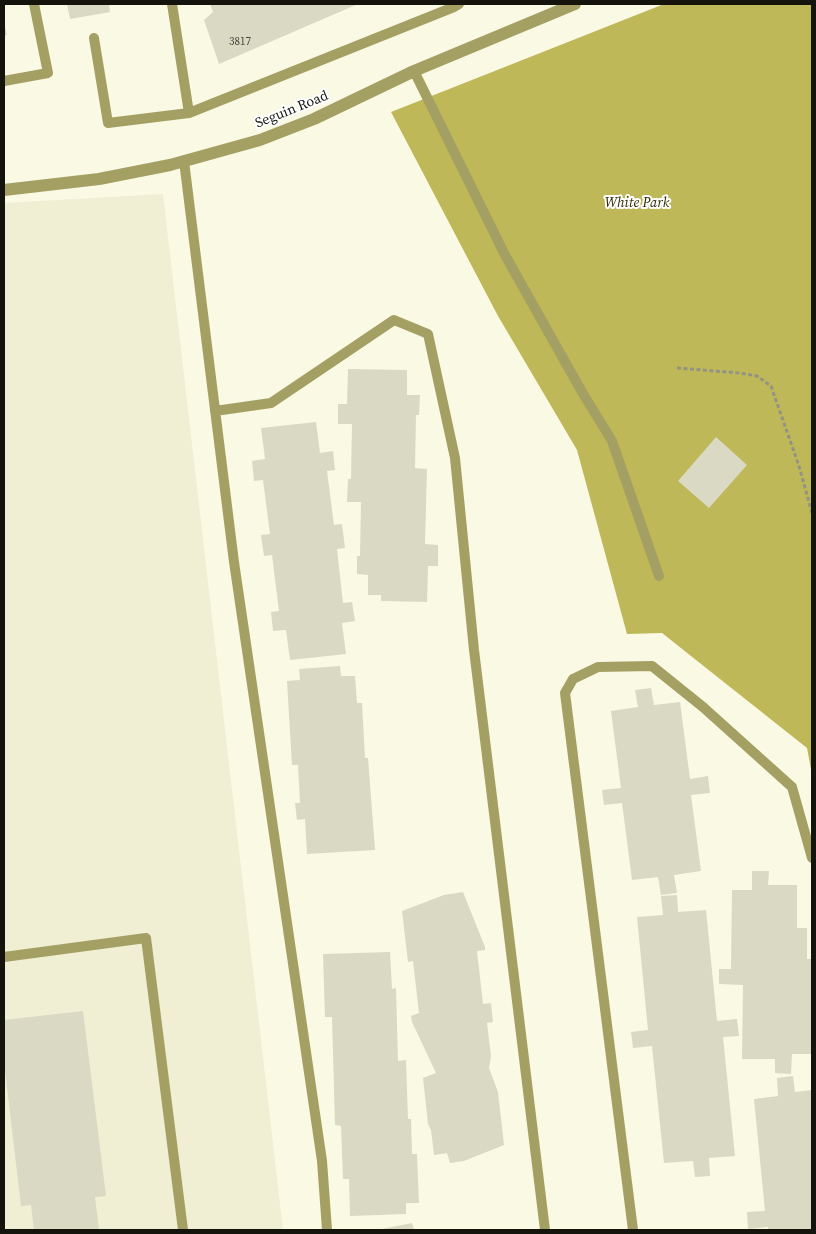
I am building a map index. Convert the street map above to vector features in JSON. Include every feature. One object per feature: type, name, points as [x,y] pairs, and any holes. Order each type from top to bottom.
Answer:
[{"type":"street","name":"Seguin Road","points":[[4,190],[99,179],[184,161],[260,140],[314,119],[414,71],[575,4]]},
{"type":"lane","points":[[4,81],[48,74],[34,4]]},
{"type":"lane","points":[[172,4],[189,113]]},
{"type":"lane","points":[[94,38],[108,123],[189,113],[459,4]]},
{"type":"lane","points":[[414,71],[505,255],[582,392],[612,441],[659,576]]},
{"type":"lane","points":[[184,161],[235,572],[322,1161],[327,1230]]},
{"type":"lane","points":[[215,410],[271,403],[394,320],[428,334],[455,458],[476,670],[545,1230]]},
{"type":"lane","points":[[633,1230],[565,692],[573,679],[598,666],[652,666],[703,707],[792,787],[812,858]]},
{"type":"lane","points":[[4,957],[146,938],[183,1230]]},
{"type":"path","points":[[677,368],[757,376],[770,386],[799,466],[812,513]]},
{"type":"shaded area","points":[[163,194],[283,1230],[4,1230],[4,203]]},
{"type":"green space","name":"White Park","points":[[664,4],[812,4],[812,775],[807,748],[662,633],[627,634],[577,450],[498,316],[391,112]]},
{"type":"building","points":[[67,4],[109,4],[110,12],[70,19]]},
{"type":"building","points":[[210,4],[358,4],[219,64],[204,20],[213,12]]},
{"type":"building","points":[[4,23],[7,35],[4,36]]},
{"type":"building","points":[[348,369],[407,370],[407,395],[420,395],[419,415],[416,415],[415,468],[427,469],[425,544],[438,545],[438,566],[428,566],[427,602],[381,601],[381,595],[368,595],[368,575],[357,574],[357,556],[360,556],[361,502],[347,502],[348,479],[351,479],[352,424],[338,424],[338,404],[347,404]]},
{"type":"building","points":[[316,422],[320,453],[333,451],[335,470],[327,471],[334,525],[342,524],[345,548],[337,549],[343,603],[352,602],[355,621],[342,623],[346,654],[290,660],[286,630],[273,631],[271,612],[279,611],[272,555],[264,556],[261,535],[270,534],[263,480],[254,481],[252,461],[265,459],[261,428]]},
{"type":"building","points":[[716,437],[747,465],[709,508],[678,481]]},
{"type":"building","points":[[340,666],[341,676],[355,676],[357,703],[362,703],[365,758],[368,758],[375,850],[307,854],[305,819],[297,820],[295,803],[300,803],[298,765],[292,765],[287,681],[300,680],[299,669]]},
{"type":"building","points":[[651,688],[654,705],[680,702],[690,779],[708,776],[710,793],[691,795],[701,871],[674,875],[677,893],[661,895],[658,877],[632,880],[622,803],[604,805],[602,790],[621,788],[611,711],[638,707],[635,690]]},
{"type":"building","points":[[752,871],[769,871],[768,885],[797,885],[797,928],[807,928],[807,959],[812,959],[811,1054],[792,1054],[791,1074],[775,1073],[775,1059],[742,1059],[743,985],[719,984],[719,969],[731,969],[732,890],[752,890]]},
{"type":"building","points":[[463,892],[485,947],[485,950],[477,951],[483,1004],[491,1003],[493,1022],[487,1023],[491,1056],[489,1068],[498,1092],[504,1145],[464,1161],[450,1163],[447,1153],[434,1155],[431,1130],[428,1124],[423,1078],[436,1073],[412,1022],[411,1016],[419,1013],[413,961],[408,962],[402,911],[444,895]]},
{"type":"building","points":[[677,895],[678,912],[706,910],[717,1021],[737,1019],[739,1036],[723,1037],[735,1156],[709,1158],[710,1176],[695,1177],[693,1161],[664,1163],[652,1046],[633,1048],[631,1032],[648,1030],[637,917],[663,915],[661,896]]},
{"type":"building","points":[[390,952],[392,989],[396,988],[398,1061],[406,1060],[408,1119],[411,1119],[412,1154],[417,1154],[419,1203],[406,1203],[406,1214],[350,1216],[349,1179],[343,1179],[341,1126],[335,1125],[332,1017],[325,1017],[323,954]]},
{"type":"building","points":[[83,1011],[106,1196],[95,1197],[99,1230],[34,1230],[31,1205],[21,1206],[4,1062],[4,1020]]},
{"type":"building","points":[[793,1076],[795,1092],[812,1090],[812,1230],[768,1230],[768,1227],[748,1229],[747,1212],[765,1211],[754,1099],[778,1096],[777,1078]]},
{"type":"building","points":[[412,1223],[414,1230],[382,1230],[382,1229]]}]
